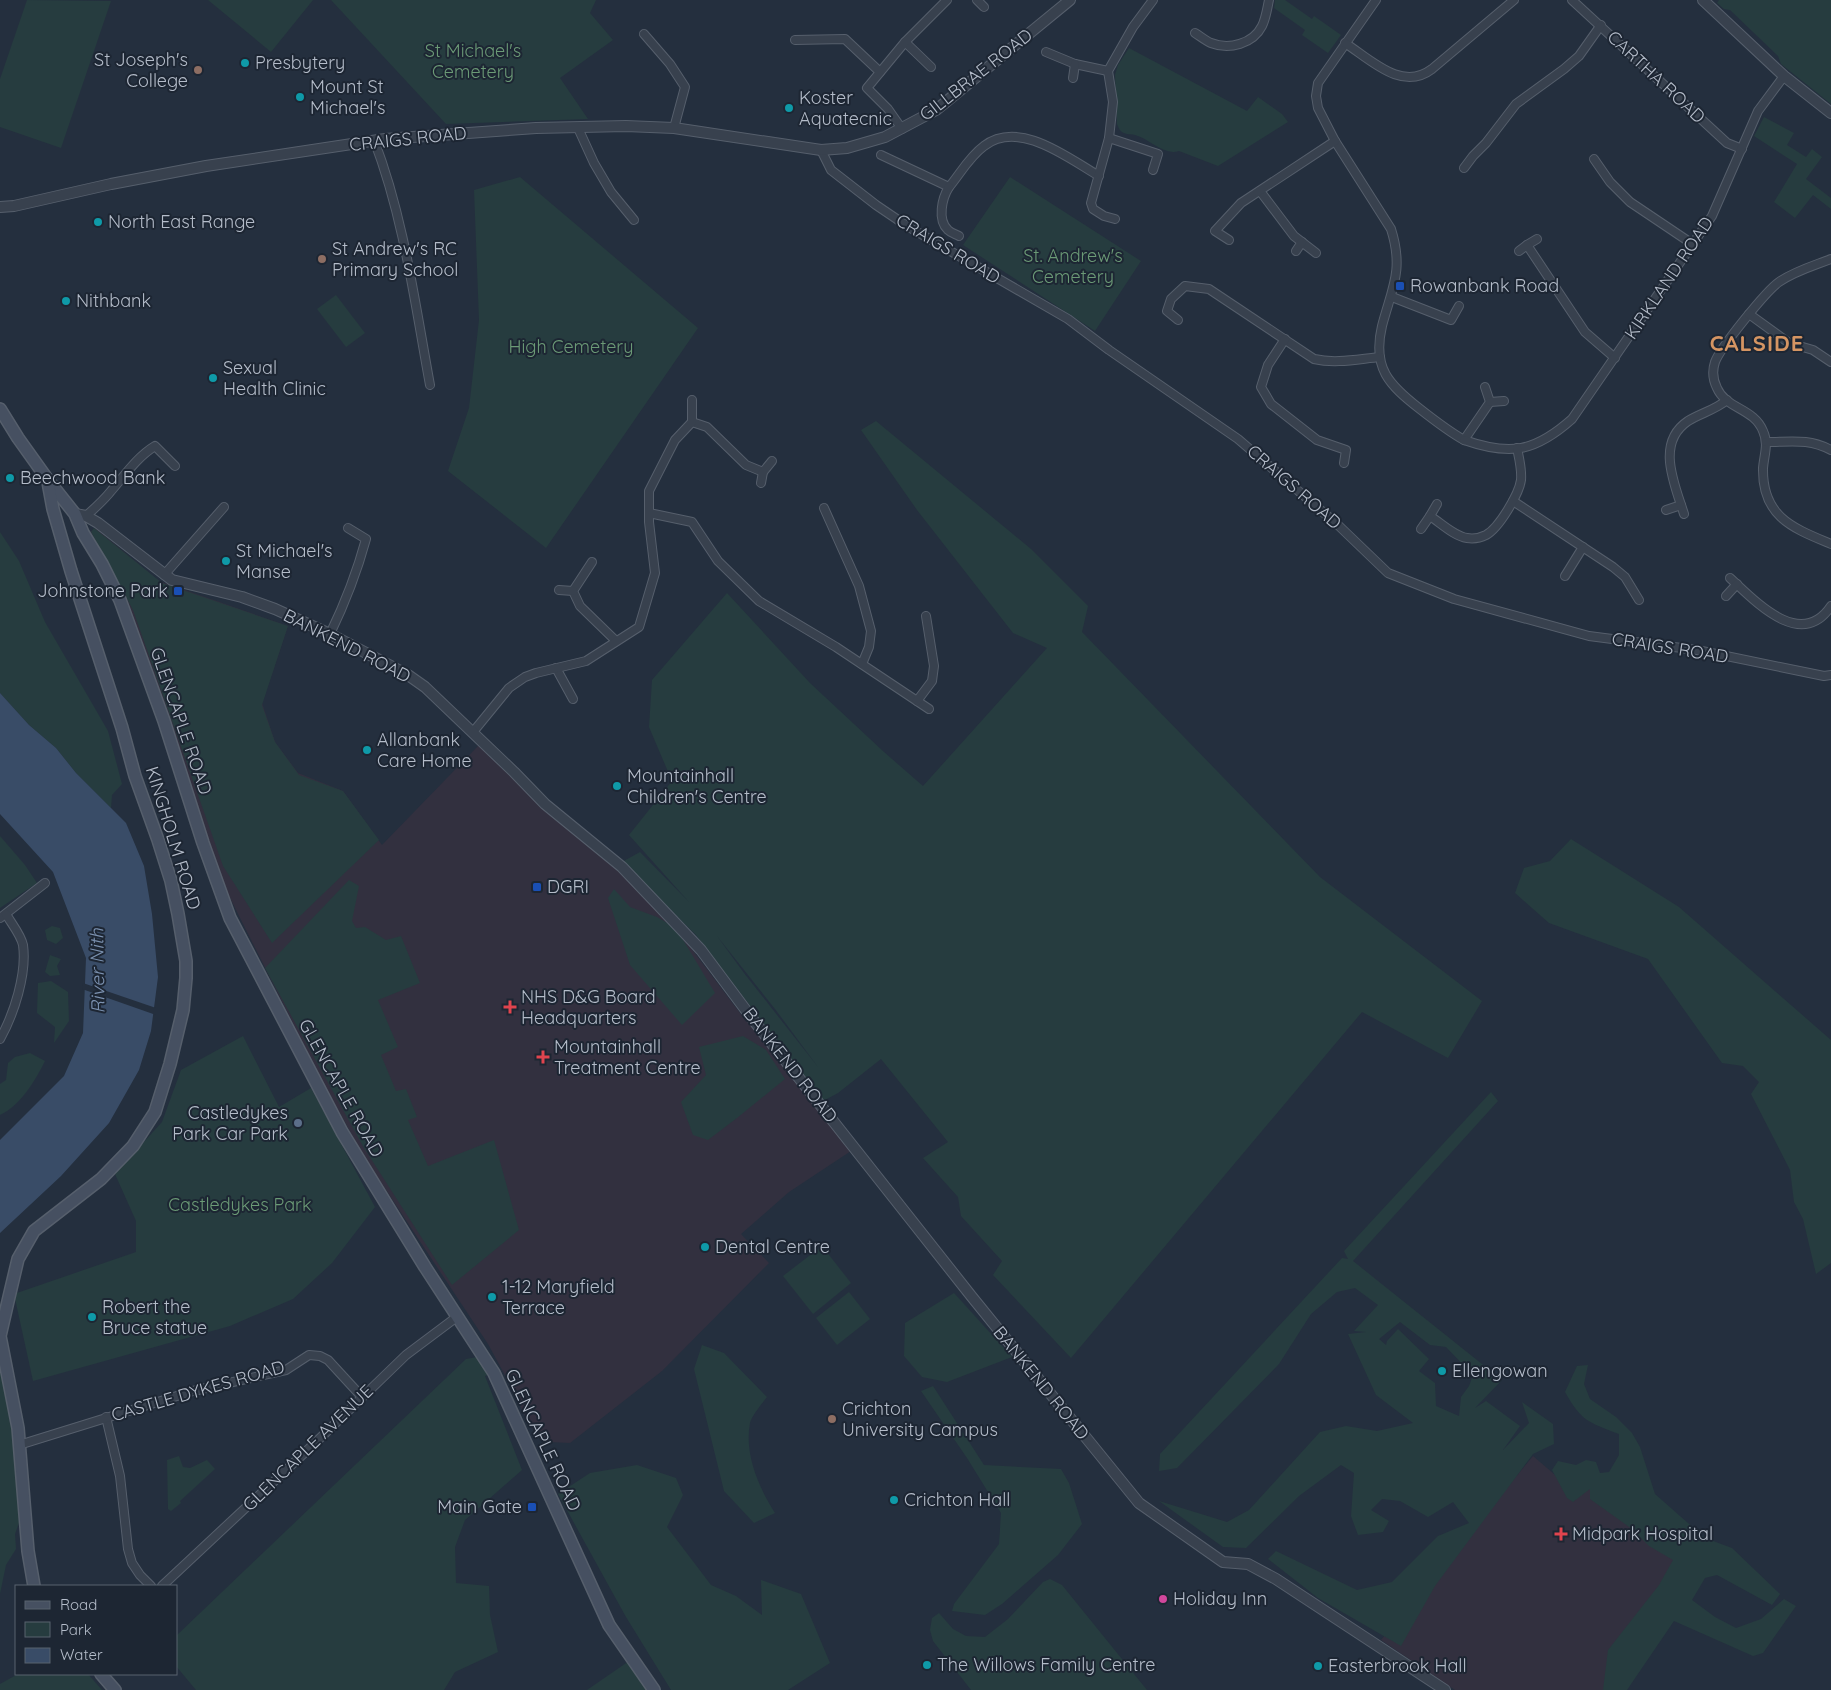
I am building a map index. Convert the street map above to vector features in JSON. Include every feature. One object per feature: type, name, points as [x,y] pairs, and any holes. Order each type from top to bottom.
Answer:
[{"type":"main road","points":[[0,409],[48,480]]},
{"type":"main road","name":"GLENCAPLE ROAD","points":[[48,480],[81,515],[83,533],[102,564],[120,600],[164,721],[203,843],[230,918],[342,1132],[424,1267],[494,1373],[609,1625],[654,1690]]},
{"type":"main road","name":"KINGHOLM ROAD","points":[[34,1585],[28,1551],[14,1406],[0,1336],[18,1259],[34,1231],[101,1179],[133,1146],[146,1127],[161,1096],[170,1064],[183,1010],[186,978],[186,961],[171,881],[135,776],[122,728],[72,571],[53,509],[48,480]]},
{"type":"main road","points":[[102,1675],[115,1690]]},
{"type":"street","points":[[902,129],[888,109],[866,88],[905,42],[947,0]]},
{"type":"street","points":[[978,0],[984,7]]},
{"type":"street","name":"GILLBRAE ROAD","points":[[847,148],[885,137],[936,110],[1070,0]]},
{"type":"street","points":[[1115,219],[1104,216],[1093,209],[1092,203],[1109,138],[1114,102],[1108,71],[1133,27],[1154,0]]},
{"type":"street","points":[[1195,33],[1210,43],[1224,46],[1238,45],[1249,41],[1262,27],[1269,0]]},
{"type":"street","points":[[1376,0],[1318,83],[1316,96],[1318,108],[1335,141],[1392,230],[1396,244],[1398,262],[1392,297],[1382,327],[1380,356],[1385,374],[1391,384],[1401,394],[1450,432],[1464,440],[1490,402]]},
{"type":"street","points":[[1345,43],[1393,75],[1415,78],[1432,69],[1514,0]]},
{"type":"street","name":"CARTHA ROAD","points":[[1572,0],[1727,143],[1742,149]]},
{"type":"street","points":[[1703,0],[1784,76],[1831,113]]},
{"type":"street","points":[[1464,168],[1516,104],[1579,56],[1601,25]]},
{"type":"street","points":[[644,34],[675,71],[685,87],[674,128]]},
{"type":"street","points":[[796,40],[845,39],[880,72]]},
{"type":"street","points":[[905,42],[931,67]]},
{"type":"street","points":[[1046,52],[1075,64],[1108,71]]},
{"type":"street","points":[[1073,78],[1075,64]]},
{"type":"street","name":"KIRKLAND ROAD","points":[[1464,440],[1496,450],[1517,448],[1537,443],[1550,436],[1572,419],[1712,216],[1758,111],[1784,76]]},
{"type":"street","name":"CRAIGS ROAD","points":[[0,206],[14,206],[111,184],[206,166],[374,140],[536,128],[626,126],[674,128],[821,150],[847,148]]},
{"type":"street","points":[[578,128],[594,163],[611,192],[634,220]]},
{"type":"street","points":[[959,236],[949,232],[943,224],[943,196],[968,163],[984,146],[998,139],[1012,137],[1037,141],[1099,176]]},
{"type":"street","points":[[1109,138],[1158,154],[1153,170]]},
{"type":"street","points":[[374,140],[386,171],[394,202],[430,385]]},
{"type":"street","points":[[1229,240],[1215,231],[1241,203],[1335,141]]},
{"type":"street","name":"CRAIGS ROAD","points":[[821,150],[831,170],[876,205],[907,226],[1068,319],[1109,350],[1238,439],[1338,524],[1388,573],[1454,599],[1588,636],[1697,650],[1824,676],[1831,675]]},
{"type":"street","points":[[882,155],[949,187]]},
{"type":"street","points":[[1594,159],[1610,182],[1630,202],[1694,244]]},
{"type":"street","points":[[1260,191],[1294,236],[1316,253]]},
{"type":"street","points":[[1519,251],[1537,240]]},
{"type":"street","points":[[1296,251],[1302,242]]},
{"type":"street","points":[[1527,246],[1585,332],[1615,358]]},
{"type":"street","points":[[1831,259],[1799,270],[1777,284],[1749,314],[1718,356],[1714,367],[1716,386],[1727,400],[1756,419],[1763,430],[1766,442],[1763,474],[1766,492],[1773,506],[1788,524],[1831,544]]},
{"type":"street","points":[[1178,320],[1167,311],[1171,299],[1185,286],[1209,289],[1314,359],[1326,362],[1380,356]]},
{"type":"street","points":[[1392,297],[1452,320],[1459,306]]},
{"type":"street","points":[[1749,314],[1789,343],[1814,350],[1831,362]]},
{"type":"street","points":[[1285,339],[1268,364],[1261,387],[1271,404],[1317,440],[1346,450],[1344,463]]},
{"type":"street","points":[[1485,386],[1490,402]]},
{"type":"street","points":[[473,732],[510,688],[525,677],[586,661],[639,627],[655,573],[649,513],[649,490],[675,440],[692,422],[692,400]]},
{"type":"street","points":[[1684,514],[1669,464],[1669,450],[1673,438],[1689,420],[1710,411],[1727,400]]},
{"type":"street","points":[[1490,402],[1504,401]]},
{"type":"street","points":[[692,422],[707,427],[746,465],[763,472]]},
{"type":"street","points":[[1766,442],[1805,441],[1816,443],[1831,450]]},
{"type":"street","points":[[81,515],[110,492],[129,469],[154,446],[175,466]]},
{"type":"street","points":[[1430,516],[1465,538],[1485,536],[1492,531],[1513,501],[1519,488],[1521,479],[1517,448]]},
{"type":"street","points":[[761,483],[763,472],[772,461]]},
{"type":"street","points":[[1513,501],[1613,567],[1625,577],[1639,600]]},
{"type":"street","points":[[1421,528],[1437,504]]},
{"type":"street","points":[[1666,510],[1681,505]]},
{"type":"street","points":[[164,576],[224,507]]},
{"type":"street","points":[[824,508],[859,586],[871,631],[869,647],[862,664]]},
{"type":"street","points":[[649,513],[692,522],[718,561],[759,602],[862,664],[928,709]]},
{"type":"street","name":"BANKEND ROAD","points":[[81,515],[98,523],[164,576],[172,580],[242,597],[275,609],[330,634],[408,675],[424,687],[473,732],[545,804],[622,867],[702,950],[754,1021],[963,1286],[1139,1503],[1223,1562],[1248,1564],[1276,1579],[1445,1690]]},
{"type":"street","points":[[330,634],[344,605],[359,565],[366,539],[348,528]]},
{"type":"street","points":[[1565,576],[1583,547]]},
{"type":"street","points":[[573,591],[592,562]]},
{"type":"street","points":[[1730,578],[1777,618],[1789,623],[1802,624],[1814,621],[1831,606]]},
{"type":"street","points":[[1726,596],[1737,584]]},
{"type":"street","points":[[559,590],[573,591]]},
{"type":"street","points":[[573,591],[580,606],[616,641]]},
{"type":"street","points":[[917,701],[932,682],[934,666],[926,616]]},
{"type":"street","points":[[556,668],[574,699]]},
{"type":"street","points":[[0,1039],[12,1014],[23,966],[23,944],[3,916],[45,883]]},
{"type":"street","name":"GLENCAPLE AVENUE","points":[[163,1585],[316,1443],[406,1355],[458,1316]]},
{"type":"street","name":"CASTLE DYKES ROAD","points":[[19,1445],[193,1391],[286,1370],[309,1355],[320,1356],[328,1360],[362,1397]]},
{"type":"street","points":[[106,1417],[120,1476],[128,1548],[132,1563],[150,1585]]},
{"type":"shaded area","name":"Mountainhall Treatment Centre","points":[[95,528],[159,581],[288,626],[262,703],[275,742],[298,773],[343,791],[382,845],[479,745],[636,887],[688,944],[740,1013],[797,1077],[851,1151],[789,1192],[741,1234],[769,1263],[662,1371],[570,1443],[549,1442],[537,1434],[529,1425],[514,1392],[488,1344],[364,1157],[321,1079],[222,882],[144,665],[85,536]]},
{"type":"shaded area","name":"Midpark Hospital","points":[[1533,1456],[1575,1492],[1587,1480],[1704,1576],[1626,1690],[1455,1690],[1381,1640]]},
{"type":"green space","points":[[27,0],[111,1],[61,148],[0,127],[0,79]]},
{"type":"green space","points":[[208,0],[313,0],[271,52]]},
{"type":"green space","name":"St Michael's Cemetery","points":[[331,0],[596,0],[590,13],[613,40],[560,78],[588,119],[446,124]]},
{"type":"green space","points":[[1275,0],[1285,0],[1312,19],[1314,16],[1341,35],[1328,53],[1302,35],[1305,30],[1274,8]]},
{"type":"green space","points":[[1719,0],[1831,0],[1831,104],[1781,64],[1778,56],[1730,10],[1724,9],[1717,3]]},
{"type":"green space","points":[[1129,48],[1247,111],[1258,97],[1282,114],[1288,122],[1218,166],[1179,151],[1173,152],[1162,149],[1141,137],[1124,133],[1117,124],[1115,75],[1118,65]]},
{"type":"green space","points":[[1764,117],[1794,133],[1787,145],[1806,157],[1812,149],[1822,157],[1806,179],[1831,198],[1831,209],[1813,195],[1795,218],[1774,202],[1797,164],[1754,136]]},
{"type":"green space","name":"High Cemetery","points":[[520,177],[698,328],[546,548],[448,471],[469,408],[479,320],[474,190]]},
{"type":"green space","name":"St. Andrew's Cemetery","points":[[1010,177],[1141,261],[1095,331],[963,245]]},
{"type":"green space","points":[[336,295],[365,333],[346,347],[317,309]]},
{"type":"green space","points":[[876,421],[1031,549],[1088,606],[1082,632],[1320,877],[1482,1001],[1448,1058],[1362,1012],[1071,1358],[993,1275],[1002,1261],[961,1216],[958,1197],[923,1158],[948,1142],[881,1059],[838,1093],[823,1101],[696,935],[622,862],[640,852],[689,902],[629,835],[672,781],[649,727],[652,680],[727,593],[810,683],[923,786],[1047,648],[1013,633],[917,510],[861,430]],"holes":[[[717,936],[775,1009],[818,1067]]]},
{"type":"green space","points":[[94,528],[162,583],[288,626],[262,705],[275,742],[299,775],[343,791],[379,840],[272,943],[223,866],[133,610],[91,532]]},
{"type":"green space","points":[[0,532],[19,561],[45,622],[108,731],[122,784],[112,795],[111,808],[76,773],[56,748],[29,725],[0,693]]},
{"type":"green space","points":[[0,836],[25,865],[37,883],[0,908]]},
{"type":"green space","points":[[1571,839],[1679,907],[1831,1040],[1831,1263],[1816,1274],[1803,1219],[1794,1202],[1790,1170],[1751,1094],[1759,1082],[1743,1066],[1722,1063],[1648,959],[1549,923],[1515,893],[1524,868],[1550,861]]},
{"type":"green space","points":[[349,880],[359,886],[352,921],[356,928],[365,927],[386,940],[401,936],[420,983],[378,1000],[398,1047],[381,1055],[396,1091],[406,1089],[417,1117],[408,1120],[428,1166],[494,1140],[519,1230],[452,1285],[364,1148],[265,968]]},
{"type":"green space","points":[[614,889],[630,907],[657,917],[676,928],[715,993],[682,1025],[630,965],[608,898]]},
{"type":"green space","points":[[52,926],[60,928],[63,938],[56,944],[47,940],[45,930]]},
{"type":"green space","points":[[50,955],[61,959],[57,966],[60,975],[50,976],[45,972]]},
{"type":"green space","points":[[51,981],[68,992],[69,1021],[54,1043],[55,1027],[37,1013],[38,983]]},
{"type":"green space","name":"Castledykes Park","points":[[243,1036],[279,1107],[311,1088],[375,1207],[332,1263],[293,1299],[230,1326],[33,1381],[14,1294],[136,1252],[136,1221],[115,1174],[162,1122],[181,1070]]},
{"type":"green space","points":[[743,1036],[766,1050],[785,1079],[708,1140],[693,1135],[681,1102],[706,1075],[699,1047]]},
{"type":"green space","points":[[30,1053],[45,1061],[21,1099],[8,1111],[0,1115],[0,1084],[6,1080],[8,1063],[15,1057]]},
{"type":"green space","points":[[1491,1092],[1498,1101],[1353,1261],[1502,1380],[1475,1408],[1486,1401],[1520,1426],[1503,1450],[1529,1423],[1522,1402],[1553,1424],[1554,1444],[1533,1454],[1435,1586],[1401,1646],[1318,1598],[1268,1559],[1276,1551],[1357,1590],[1392,1582],[1438,1536],[1469,1523],[1453,1502],[1428,1517],[1400,1501],[1382,1499],[1371,1510],[1389,1521],[1383,1532],[1358,1535],[1351,1516],[1354,1473],[1341,1465],[1299,1496],[1246,1548],[1223,1547],[1159,1501],[1227,1522],[1249,1510],[1320,1432],[1346,1426],[1377,1431],[1413,1423],[1376,1395],[1348,1334],[1366,1332],[1354,1331],[1378,1305],[1355,1288],[1337,1292],[1311,1314],[1279,1364],[1177,1468],[1159,1471],[1160,1454],[1342,1258],[1348,1259],[1344,1251]],"holes":[[[1400,1322],[1430,1345],[1446,1347],[1473,1375],[1469,1386],[1461,1397],[1459,1416],[1436,1406],[1435,1383],[1419,1371],[1429,1359],[1398,1329],[1387,1341],[1386,1345],[1379,1339]]]},
{"type":"green space","points":[[822,1246],[851,1283],[813,1314],[783,1276]]},
{"type":"green space","points":[[849,1292],[870,1319],[837,1345],[816,1318]]},
{"type":"green space","points":[[954,1293],[1012,1357],[947,1382],[922,1377],[904,1356],[905,1323]]},
{"type":"green space","points":[[702,1345],[724,1353],[767,1397],[751,1420],[749,1447],[758,1482],[775,1513],[754,1523],[724,1491],[694,1369]]},
{"type":"green space","points":[[483,1356],[494,1373],[485,1376],[522,1470],[465,1520],[455,1547],[456,1583],[489,1586],[490,1615],[498,1652],[455,1672],[444,1690],[196,1690],[178,1668],[178,1634],[466,1359]]},
{"type":"green space","points":[[0,1360],[9,1400],[24,1509],[15,1534],[16,1549],[6,1565],[0,1594]]},
{"type":"green space","points":[[1588,1365],[1584,1384],[1590,1399],[1616,1417],[1632,1433],[1640,1447],[1655,1494],[1705,1538],[1732,1548],[1780,1594],[1772,1605],[1717,1575],[1705,1578],[1692,1600],[1715,1617],[1736,1628],[1761,1619],[1784,1599],[1796,1606],[1763,1653],[1753,1656],[1674,1621],[1627,1690],[1603,1690],[1608,1650],[1659,1585],[1673,1560],[1649,1546],[1632,1529],[1590,1499],[1590,1489],[1573,1502],[1567,1498],[1552,1470],[1558,1461],[1576,1465],[1586,1460],[1596,1462],[1600,1473],[1609,1472],[1619,1455],[1619,1434],[1587,1420],[1576,1410],[1565,1392],[1577,1366]]},
{"type":"green space","points":[[933,1386],[984,1465],[1061,1469],[1069,1483],[1082,1524],[1058,1555],[1002,1604],[985,1615],[952,1611],[954,1604],[999,1544],[1001,1513],[967,1458],[921,1391]]},
{"type":"green space","points":[[179,1456],[183,1467],[190,1468],[207,1460],[215,1469],[171,1511],[168,1509],[167,1460]]},
{"type":"green space","points":[[637,1465],[676,1478],[683,1495],[667,1527],[711,1585],[736,1596],[762,1615],[761,1580],[801,1594],[830,1663],[788,1690],[671,1690],[626,1617],[558,1494],[590,1473]]},
{"type":"green space","points":[[1050,1579],[1062,1585],[1147,1690],[971,1690],[933,1641],[930,1630],[932,1618],[939,1613],[953,1629],[966,1636],[985,1637],[1008,1619],[1043,1582]]},
{"type":"green space","points":[[632,1659],[654,1690],[587,1690]]},
{"type":"green space","points":[[16,1675],[89,1675],[102,1690],[0,1690],[0,1684]]},
{"type":"water","name":"River Nith","points":[[0,693],[29,725],[56,748],[76,773],[126,823],[144,866],[152,914],[158,977],[151,1031],[139,1070],[109,1123],[61,1176],[0,1233],[0,1140],[64,1076],[83,1033],[86,958],[53,872],[0,814]]},
{"type":"pier","points":[[83,983],[156,1008],[156,1015],[82,989]]},
{"type":"place","name":"Presbytery","points":[[245,63]]},
{"type":"place","name":"St Joseph's College","points":[[198,70]]},
{"type":"place","name":"Mount St Michael's","points":[[300,97]]},
{"type":"place","name":"Koster Aquatecnic","points":[[789,108]]},
{"type":"place","name":"North East Range","points":[[98,222]]},
{"type":"place","name":"St Andrew's RC Primary School","points":[[322,259]]},
{"type":"place","name":"Rowanbank Road","points":[[1400,286]]},
{"type":"place","name":"Nithbank","points":[[66,301]]},
{"type":"place","name":"Sexual Health Clinic","points":[[213,378]]},
{"type":"place","name":"Beechwood Bank","points":[[10,478]]},
{"type":"place","name":"St Michael's Manse","points":[[226,561]]},
{"type":"place","name":"Johnstone Park","points":[[178,591]]},
{"type":"place","name":"Allanbank Care Home","points":[[367,750]]},
{"type":"place","name":"Mountainhall Children's Centre","points":[[617,786]]},
{"type":"place","name":"DGRI","points":[[537,887]]},
{"type":"place","name":"NHS D&G Board Headquarters","points":[[510,1007]]},
{"type":"place","name":"Mountainhall Treatment Centre","points":[[543,1057]]},
{"type":"place","name":"Castledykes Park Car Park","points":[[298,1123]]},
{"type":"place","name":"Dental Centre","points":[[705,1247]]},
{"type":"place","name":"1-12 Maryfield Terrace","points":[[492,1297]]},
{"type":"place","name":"Robert the Bruce statue","points":[[92,1317]]},
{"type":"place","name":"Ellengowan","points":[[1442,1371]]},
{"type":"place","name":"Crichton University Campus","points":[[832,1419]]},
{"type":"place","name":"Crichton Hall","points":[[894,1500]]},
{"type":"place","name":"Main Gate","points":[[532,1507]]},
{"type":"place","name":"Midpark Hospital","points":[[1561,1534]]},
{"type":"place","name":"Holiday Inn","points":[[1163,1599]]},
{"type":"place","name":"The Willows Family Centre","points":[[927,1665]]},
{"type":"place","name":"Easterbrook Hall","points":[[1318,1666]]},
{"type":"district","name":"CALSIDE","points":[[1757,343]]}]
